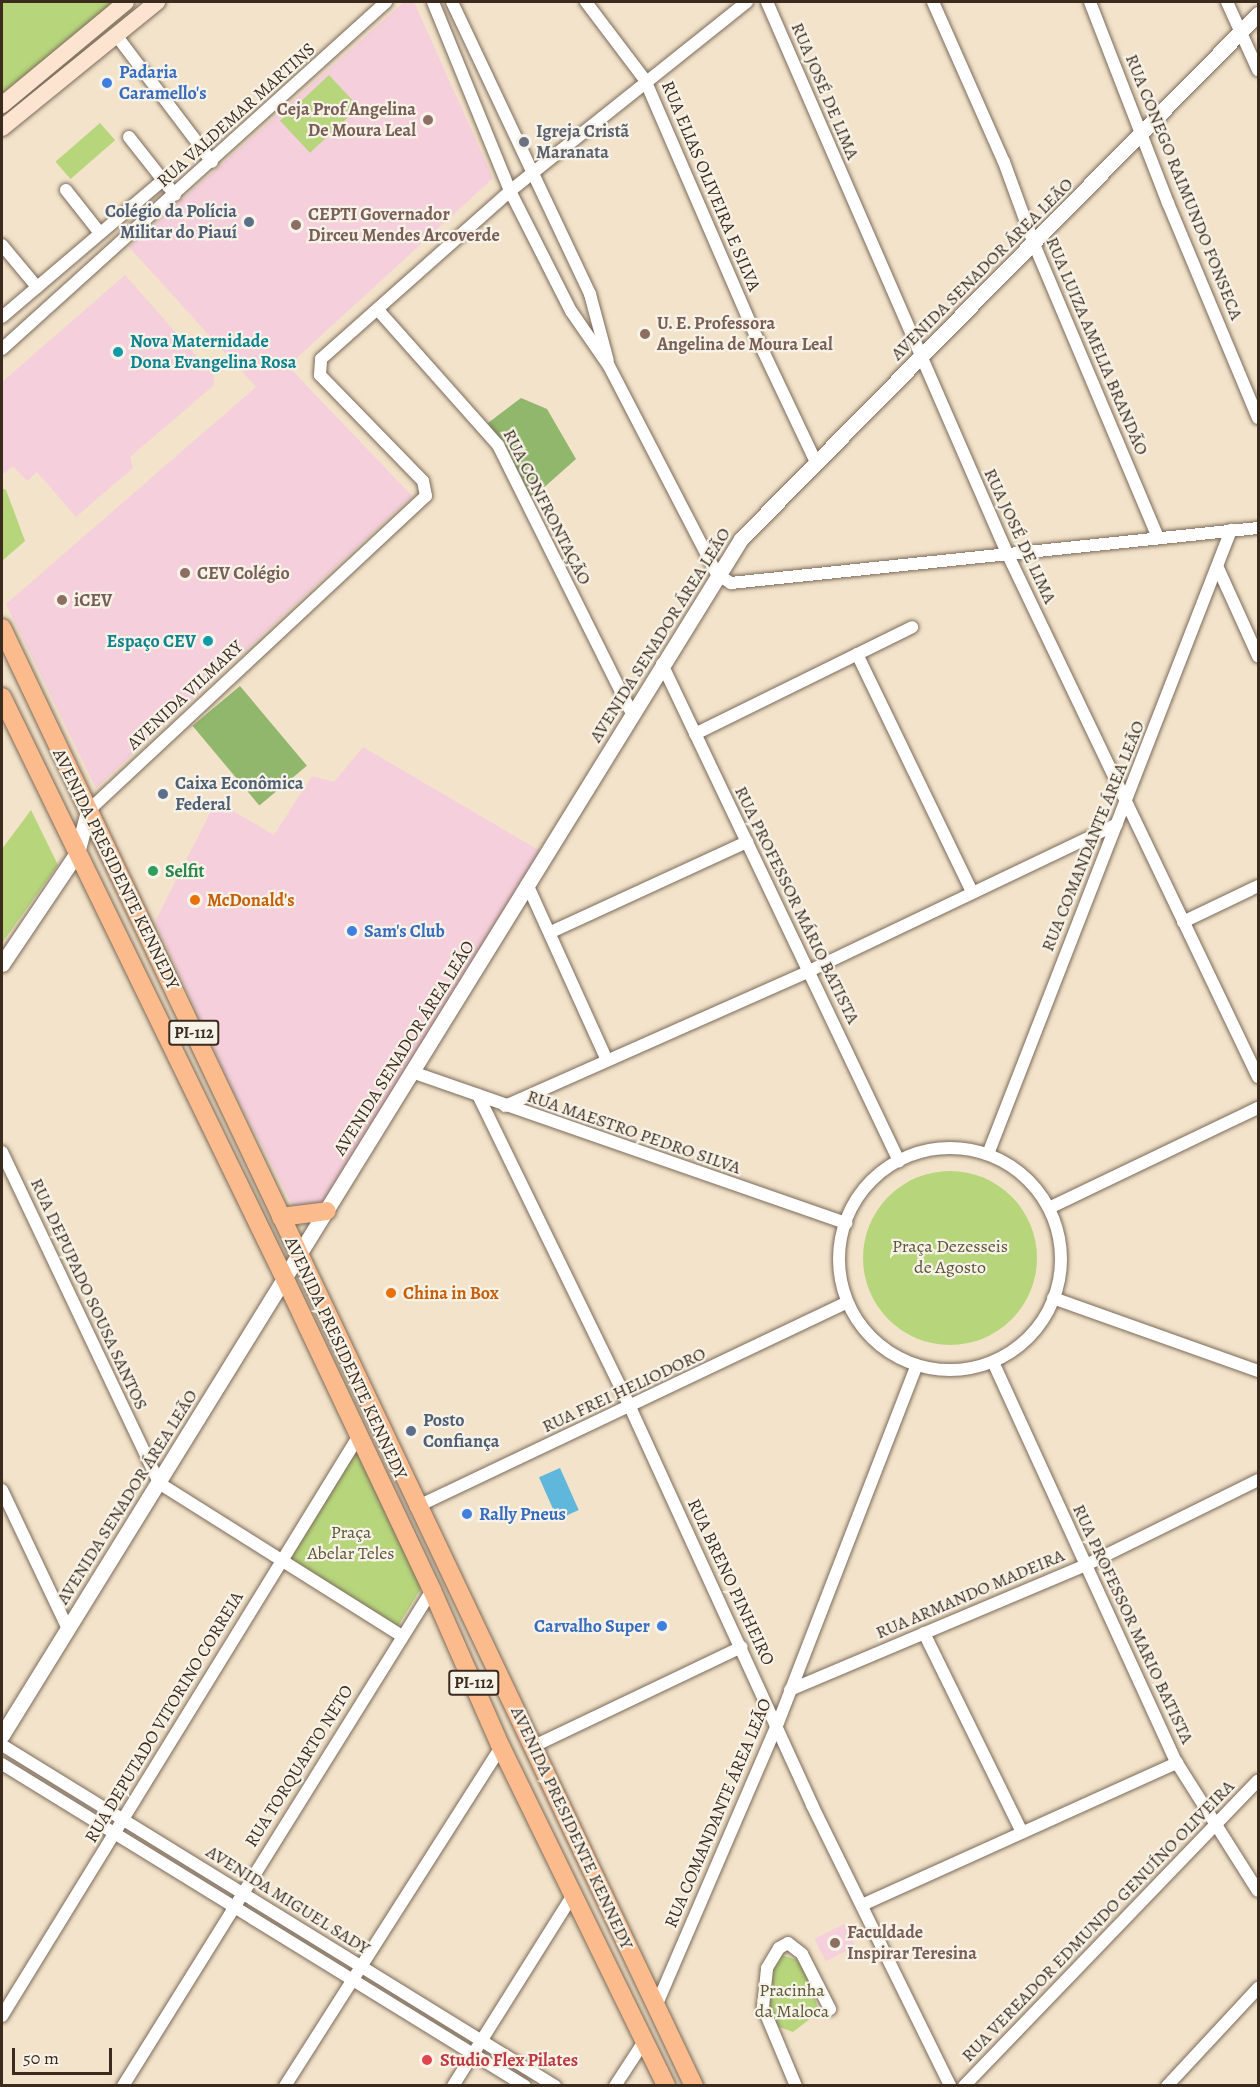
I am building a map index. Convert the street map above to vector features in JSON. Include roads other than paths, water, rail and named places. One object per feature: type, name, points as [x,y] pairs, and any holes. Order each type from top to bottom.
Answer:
[{"type":"main road","points":[[2,105],[126,2]]},
{"type":"main road","points":[[2,128],[158,2]]},
{"type":"main road","name":"AVENIDA PRESIDENTE KENNEDY","points":[[2,628],[416,1507],[534,1746],[694,2085]]},
{"type":"main road","name":"AVENIDA PRESIDENTE KENNEDY","points":[[2,697],[285,1279],[432,1590],[501,1747],[666,2085]]},
{"type":"main road","points":[[281,1217],[327,1210]]},
{"type":"street","name":"RUA VALDEMAR MARTINS","points":[[2,349],[212,162],[386,2]]},
{"type":"street","points":[[433,2],[510,191],[571,311],[609,366],[717,574],[731,583],[1258,528]]},
{"type":"street","points":[[452,2],[590,294],[609,366]]},
{"type":"street","name":"RUA ELIAS OLIVEIRA E SILVA","points":[[586,2],[645,80],[815,460]]},
{"type":"street","points":[[378,310],[510,191],[645,80],[747,2]]},
{"type":"street","name":"RUA JOSÉ DE LIMA","points":[[767,2],[1007,553],[1125,805],[1258,1077]]},
{"type":"street","name":"RUA LUIZA AMELIA BRANDÃO","points":[[933,2],[1004,162],[1034,244],[1158,538]]},
{"type":"street","name":"RUA CONEGO RAIMUNDO FONSECA","points":[[1090,2],[1143,134],[1253,392],[1258,418]]},
{"type":"street","points":[[1227,2],[1258,70]]},
{"type":"street","name":"AVENIDA SENADOR ÁREA LEÃO","points":[[2,1735],[285,1279],[717,574],[741,539],[815,460],[921,360],[1258,14]]},
{"type":"street","points":[[116,35],[212,162]]},
{"type":"street","points":[[129,137],[175,195]]},
{"type":"street","points":[[2,317],[163,180]]},
{"type":"street","points":[[66,190],[100,233]]},
{"type":"street","points":[[2,245],[37,287]]},
{"type":"street","name":"AVENIDA VILMARY","points":[[88,811],[422,501],[426,489],[423,481],[320,375],[321,359],[378,310]]},
{"type":"street","name":"RUA CONFRONTAÇÃO","points":[[378,310],[498,445],[632,714]]},
{"type":"street","name":"RUA COMANDANTE ÁREA LEÃO","points":[[988,1154],[1231,530]]},
{"type":"street","points":[[1218,568],[1258,656]]},
{"type":"street","points":[[694,734],[912,627]]},
{"type":"street","points":[[856,654],[972,892]]},
{"type":"street","name":"RUA PROFESSOR MÁRIO BATISTA","points":[[662,664],[899,1161]]},
{"type":"street","points":[[2,964],[77,853],[88,811]]},
{"type":"street","points":[[505,1106],[809,971],[1117,824]]},
{"type":"street","points":[[551,932],[747,842]]},
{"type":"street","points":[[528,884],[607,1060]]},
{"type":"street","points":[[1183,922],[1258,886]]},
{"type":"street","name":"RUA MAESTRO PEDRO SILVA","points":[[412,1072],[846,1223]]},
{"type":"street","name":"RUA BRENO PINHEIRO","points":[[477,1095],[630,1407],[742,1647],[776,1728],[950,2085]]},
{"type":"street","points":[[1049,1208],[1258,1108]]},
{"type":"street","points":[[936,1148],[962,1148],[988,1154],[1011,1165],[1031,1182],[1049,1208],[1058,1229],[1062,1257],[1053,1298],[1045,1317],[1022,1343],[993,1362],[955,1370],[917,1365],[885,1350],[860,1324],[846,1303],[839,1266],[846,1223],[864,1189],[899,1161],[936,1148]]},
{"type":"street","name":"RUA DEPUPADO SOUSA SANTOS","points":[[2,1152],[159,1483]]},
{"type":"street","points":[[1053,1298],[1258,1371]]},
{"type":"street","name":"RUA FREI HELIODORO","points":[[416,1507],[846,1303]]},
{"type":"street","name":"RUA PROFESSOR MARIO BATISTA","points":[[993,1362],[1177,1763],[1214,1827],[1258,1891]]},
{"type":"street","name":"RUA COMANDANTE ÁREA LEÃO","points":[[656,2006],[776,1728],[917,1365]]},
{"type":"street","name":"RUA DEPUTADO VITORINO CORREIA","points":[[2,2016],[358,1437]]},
{"type":"street","name":"RUA ARMANDO MADEIRA","points":[[790,1689],[1086,1565],[1258,1480]]},
{"type":"street","points":[[159,1483],[402,1636]]},
{"type":"street","points":[[2,1490],[68,1629]]},
{"type":"street","name":"RUA TORQUARTO NETO","points":[[123,2085],[432,1590]]},
{"type":"street","points":[[924,1633],[1022,1830]]},
{"type":"street","points":[[534,1746],[742,1647]]},
{"type":"street","name":"AVENIDA MIGUEL SADY","points":[[2,1745],[555,2085]]},
{"type":"street","points":[[285,2085],[359,1965],[501,1747]]},
{"type":"street","points":[[862,1905],[1022,1830],[1177,1763]]},
{"type":"street","name":"AVENIDA MIGUEL SADY","points":[[2,1764],[113,1835],[525,2085]]},
{"type":"street","name":"RUA VEREADOR EDMUNDO GENUÍNO OLIVEIRA","points":[[964,2085],[1258,1781]]},
{"type":"street","points":[[453,2085],[574,1893]]},
{"type":"street","points":[[796,2085],[763,2007],[767,1968],[779,1948],[788,1943],[802,1954],[830,2009]]},
{"type":"street","points":[[1167,2085],[1258,1988]]},
{"type":"street","points":[[615,2085],[645,2040]]},
{"type":"water","points":[[560,1468],[579,1510],[558,1519],[539,1477]]},
{"type":"place","name":"Padaria Caramello's","points":[[107,83]]},
{"type":"place","name":"Ceja Prof Angelina De Moura Leal","points":[[428,120]]},
{"type":"place","name":"Igreja Cristã Maranata","points":[[524,142]]},
{"type":"place","name":"Colégio da Polícia Militar do Piauí","points":[[249,222]]},
{"type":"place","name":"CEPTI Governador Dirceu Mendes Arcoverde","points":[[296,225]]},
{"type":"place","name":"U. E. Professora Angelina de Moura Leal","points":[[645,334]]},
{"type":"place","name":"Nova Maternidade Dona Evangelina Rosa","points":[[118,352]]},
{"type":"place","name":"CEV Colégio","points":[[185,573]]},
{"type":"place","name":"iCEV","points":[[62,600]]},
{"type":"place","name":"Espaço CEV","points":[[208,641]]},
{"type":"place","name":"Caixa Econômica Federal","points":[[163,794]]},
{"type":"place","name":"Selfit","points":[[153,871]]},
{"type":"place","name":"McDonald's","points":[[195,900]]},
{"type":"place","name":"Sam's Club","points":[[352,931]]},
{"type":"place","name":"China in Box","points":[[391,1293]]},
{"type":"place","name":"Posto Confiança","points":[[411,1431]]},
{"type":"place","name":"Rally Pneus","points":[[467,1514]]},
{"type":"place","name":"Carvalho Super","points":[[662,1626]]},
{"type":"place","name":"Faculdade Inspirar Teresina","points":[[835,1943]]},
{"type":"place","name":"Studio Flex Pilates","points":[[427,2060]]},
{"type":"park label","name":"Praça Dezesseis de Agosto","points":[[950,1257]]},
{"type":"park label","name":"Praça Abelar Teles","points":[[351,1543]]},
{"type":"park label","name":"Pracinha da Maloca","points":[[792,2001]]}]
